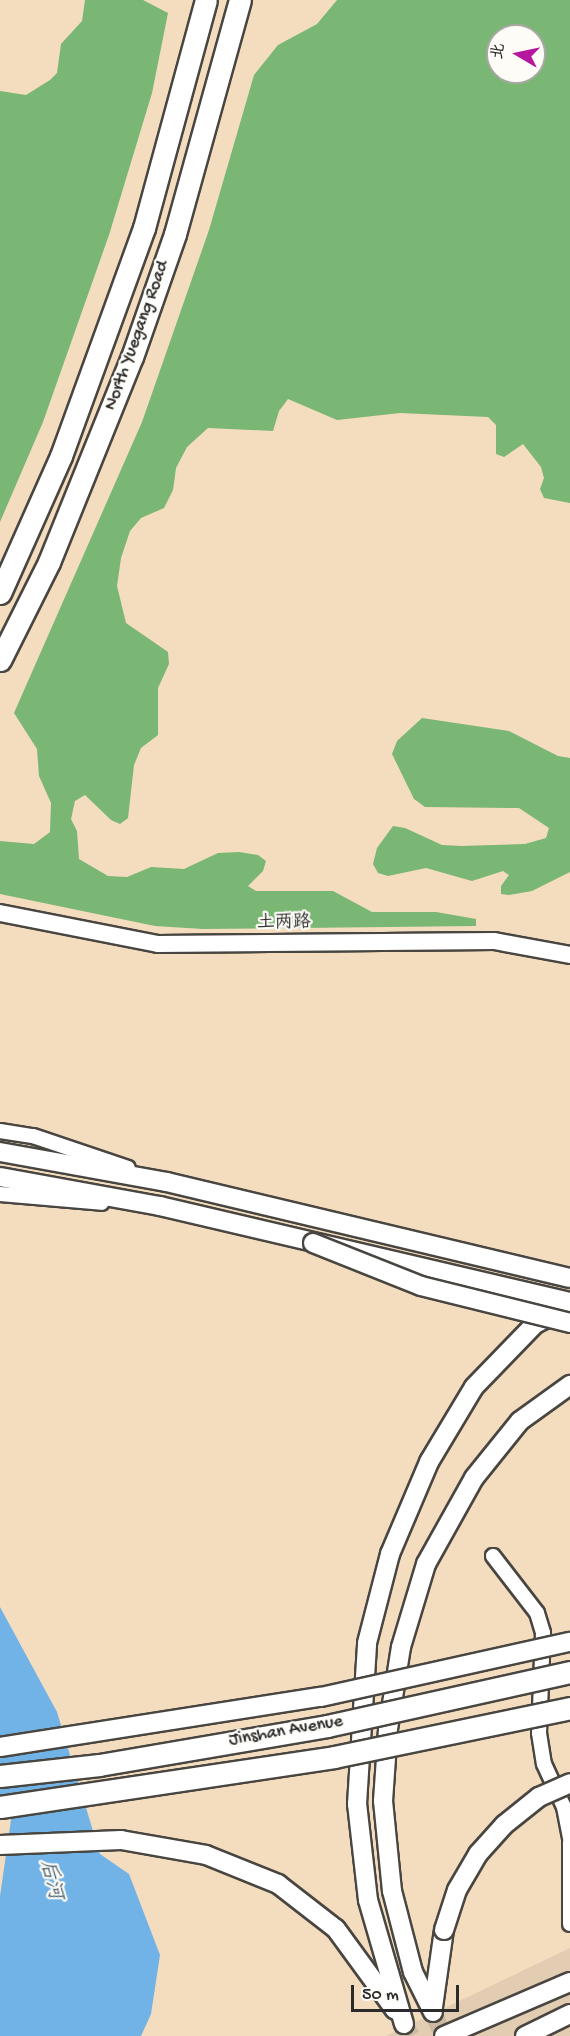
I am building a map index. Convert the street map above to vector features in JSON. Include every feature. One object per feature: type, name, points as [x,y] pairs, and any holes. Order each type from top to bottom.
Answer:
[{"type":"main road","name":"North Yuegang Road","points":[[0,594],[61,456],[144,228],[206,0]]},
{"type":"main road","name":"North Yuegang Road","points":[[0,660],[49,562],[132,357],[175,234],[240,0]]},
{"type":"main road","points":[[0,1152],[166,1182],[570,1278]]},
{"type":"main road","points":[[0,1177],[160,1206],[570,1304]]},
{"type":"main road","points":[[313,1243],[421,1286],[570,1323]]},
{"type":"main road","points":[[404,2024],[384,1982],[368,1900],[357,1804],[367,1643],[390,1554],[429,1462],[474,1387],[534,1324],[570,1304]]},
{"type":"main road","points":[[570,1385],[520,1421],[474,1478],[426,1564],[401,1647],[388,1729],[383,1801],[392,1891],[413,1972],[433,2012],[433,1987],[444,1930],[457,1890],[478,1854],[504,1825],[539,1797],[570,1783]]},
{"type":"main road","points":[[0,1747],[321,1697],[570,1642]]},
{"type":"main road","name":"Jinshan Avenue","points":[[0,1776],[99,1765],[327,1726],[570,1672]]},
{"type":"main road","name":"Jinshan Avenue","points":[[0,1808],[334,1757],[570,1708]]},
{"type":"main road","points":[[0,1845],[121,1840],[206,1855],[278,1884],[336,1929],[384,1982]]},
{"type":"main road","points":[[455,2034],[570,1982]]},
{"type":"main road","points":[[525,2036],[570,2014]]},
{"type":"street","name":"土两路","points":[[0,913],[158,944],[494,941],[570,955]]},
{"type":"street","points":[[0,1131],[33,1136],[166,1182]]},
{"type":"street","points":[[0,1194],[160,1206]]},
{"type":"street","points":[[494,1556],[537,1613],[543,1633],[539,1733],[544,1764],[564,1807],[570,1837]]},
{"type":"street","points":[[570,1842],[570,1924]]},
{"type":"shaded area","points":[[570,1948],[570,2036],[386,2036]]},
{"type":"green space","points":[[85,0],[143,0],[168,13],[152,93],[109,235],[43,422],[0,522],[0,91],[26,95],[57,73],[61,44],[82,21]]},
{"type":"green space","points":[[337,0],[570,0],[570,503],[544,498],[540,489],[544,478],[541,467],[523,444],[504,457],[496,454],[496,425],[488,417],[400,413],[337,420],[288,399],[279,411],[273,431],[208,428],[187,447],[176,468],[173,490],[164,508],[141,518],[130,531],[121,558],[117,586],[126,623],[168,652],[169,664],[158,688],[158,735],[141,748],[134,765],[128,818],[120,824],[111,820],[85,795],[75,801],[71,819],[77,831],[79,859],[108,876],[127,877],[151,867],[184,869],[218,853],[239,852],[258,855],[266,861],[263,871],[248,886],[256,891],[333,891],[372,912],[436,912],[476,919],[476,926],[203,929],[155,926],[0,894],[0,841],[34,844],[50,832],[51,803],[39,776],[37,749],[14,713],[142,422],[209,230],[254,75],[278,45],[317,24]]},
{"type":"green space","points":[[422,718],[509,731],[558,756],[570,758],[570,872],[532,891],[509,895],[501,894],[501,886],[509,875],[503,871],[472,881],[426,868],[388,876],[378,873],[373,864],[377,848],[393,826],[405,828],[442,845],[461,846],[525,844],[546,838],[549,828],[519,808],[425,807],[414,799],[392,754],[397,741]]},
{"type":"water","name":"后河","points":[[0,1607],[57,1712],[100,1854],[129,1874],[160,1955],[151,2014],[141,2036],[0,2036],[0,1896],[11,1820],[0,1800]]},
{"type":"tunnel","points":[[433,2012],[443,2036]]},
{"type":"tunnel","points":[[404,2024],[411,2036]]}]
